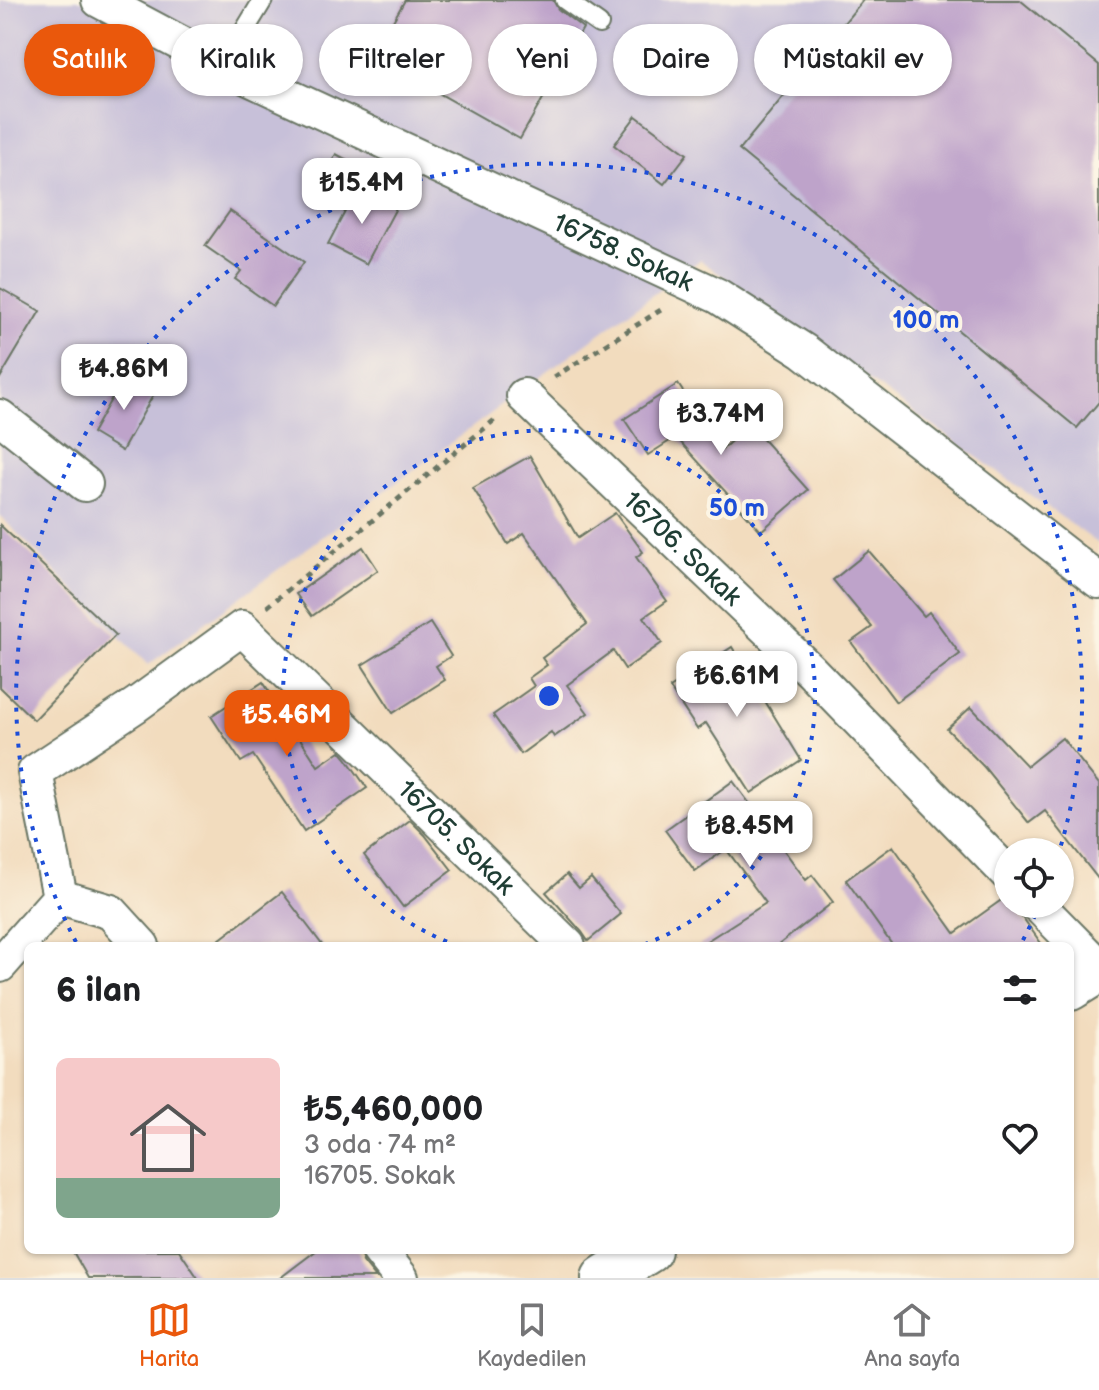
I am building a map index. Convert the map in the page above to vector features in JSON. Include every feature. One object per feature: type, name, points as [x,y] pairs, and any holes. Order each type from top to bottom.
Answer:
[{"type":"main road","points":[[1074,985],[1099,969]]},
{"type":"main road","points":[[604,1278],[643,1254]]},
{"type":"street","name":"16758. Sokak","points":[[99,0],[171,38]]},
{"type":"street","name":"16758. Sokak","points":[[287,96],[728,303],[804,351],[1099,581]]},
{"type":"street","name":"16706. Sokak","points":[[524,396],[810,670],[994,860]]},
{"type":"street","points":[[0,417],[85,484]]},
{"type":"street","points":[[60,897],[35,772],[136,705],[242,628]]},
{"type":"street","name":"16705. Sokak","points":[[242,628],[564,942]]},
{"type":"street","points":[[60,897],[111,912],[138,942]]},
{"type":"street","points":[[0,965],[60,897]]},
{"type":"street","points":[[1050,918],[1073,942]]},
{"type":"street","points":[[1074,943],[1099,969]]},
{"type":"street","points":[[382,1254],[401,1278]]},
{"type":"lane","points":[[248,24],[263,0]]},
{"type":"lane","points":[[565,0],[599,24]]},
{"type":"path","points":[[242,628],[524,396],[698,287]]},
{"type":"shaded area","points":[[0,0],[1099,0],[1099,544],[700,260],[148,665],[0,516]]},
{"type":"building","points":[[405,0],[553,0],[558,9],[578,24],[488,24],[488,96],[544,96],[520,139],[444,96],[472,96],[472,24],[391,24]]},
{"type":"building","points":[[863,0],[1020,0],[1099,65],[1099,402],[1077,428],[739,150],[784,96],[952,96],[952,24],[843,24]]},
{"type":"building","points":[[636,116],[687,154],[664,184],[614,145]]},
{"type":"building","points":[[336,154],[366,170],[350,199],[321,182]]},
{"type":"building","points":[[358,187],[396,208],[366,264],[328,244]]},
{"type":"building","points":[[230,211],[304,262],[273,306],[235,279],[241,271],[205,246]]},
{"type":"building","points":[[0,288],[40,311],[0,378]]},
{"type":"building","points":[[126,373],[156,390],[122,451],[92,433]]},
{"type":"building","points":[[678,384],[721,450],[750,425],[808,490],[761,531],[676,437],[648,455],[624,419]]},
{"type":"building","points":[[530,456],[578,538],[615,513],[643,552],[636,557],[667,601],[644,617],[662,643],[625,669],[613,651],[567,685],[588,713],[554,737],[551,732],[521,754],[493,715],[534,686],[529,678],[547,665],[542,658],[587,624],[524,533],[508,544],[473,488]]},
{"type":"building","points":[[0,525],[116,635],[34,720],[0,687]]},
{"type":"building","points":[[363,547],[378,570],[312,616],[296,594]]},
{"type":"building","points":[[869,551],[924,616],[929,612],[960,654],[896,702],[851,642],[872,627],[833,580]]},
{"type":"building","points":[[430,623],[451,656],[436,666],[445,680],[393,713],[362,665]]},
{"type":"building","points":[[732,647],[801,760],[751,793],[706,723],[697,729],[670,688]]},
{"type":"building","points":[[263,682],[318,766],[340,751],[367,788],[304,831],[253,755],[241,762],[211,716]]},
{"type":"building","points":[[971,707],[1027,766],[1062,738],[1099,784],[1099,880],[1074,848],[1074,838],[1066,838],[1045,811],[1029,823],[984,767],[947,729]]},
{"type":"building","points":[[733,781],[806,880],[812,875],[833,902],[782,942],[705,942],[766,903],[726,849],[695,871],[665,830]]},
{"type":"building","points":[[410,820],[452,870],[403,907],[364,855]]},
{"type":"building","points":[[893,846],[955,933],[994,905],[994,918],[1023,918],[1040,942],[890,942],[846,880]]},
{"type":"building","points":[[567,874],[579,888],[591,878],[621,914],[588,941],[546,892]]},
{"type":"building","points":[[282,892],[320,942],[216,942]]},
{"type":"building","points":[[74,1254],[182,1254],[198,1278],[88,1278]]},
{"type":"building","points":[[312,1254],[360,1254],[376,1278],[280,1278]]}]
